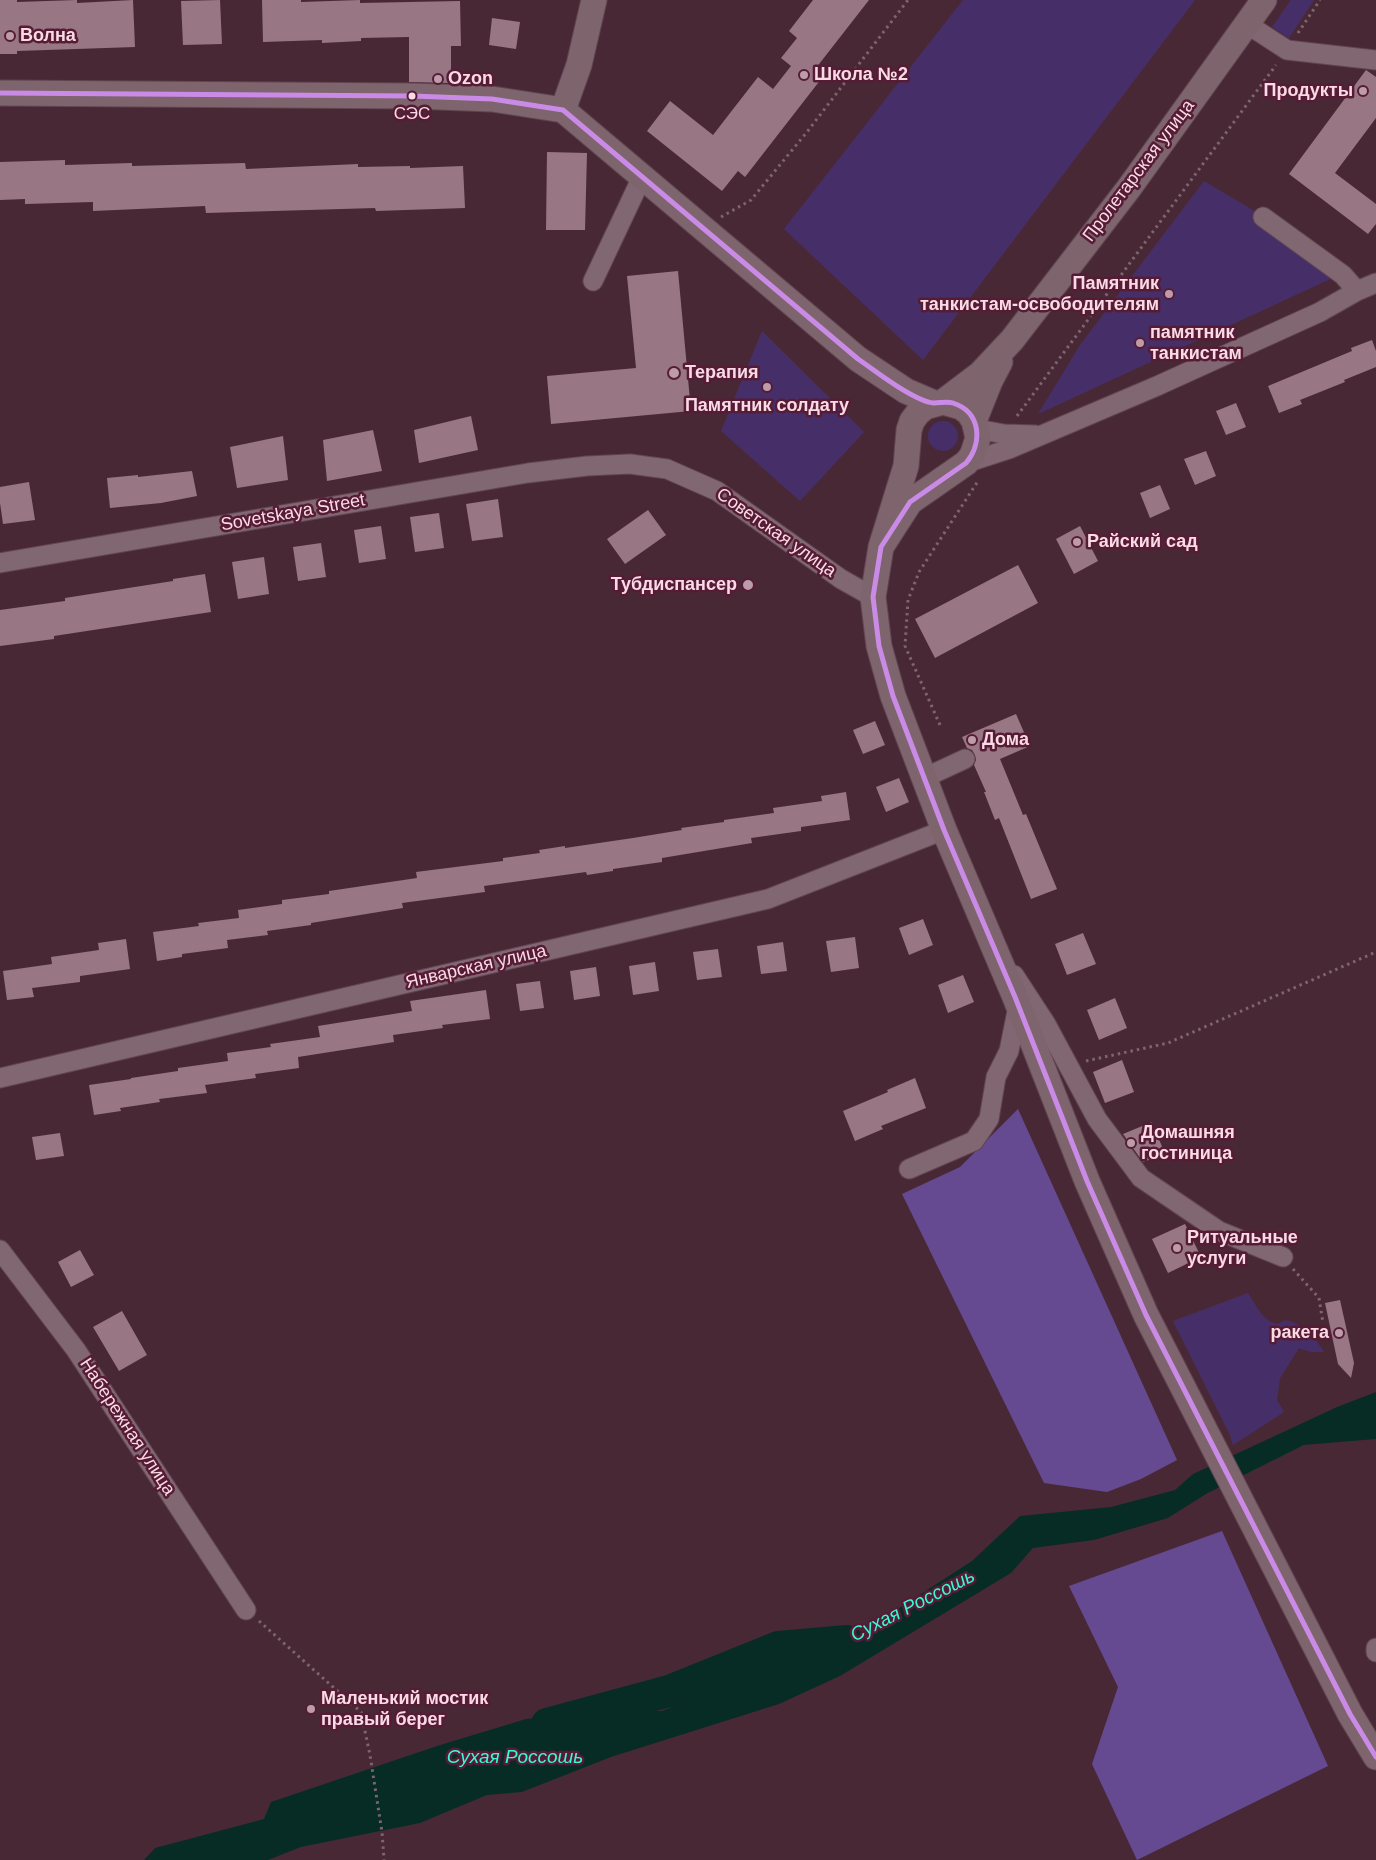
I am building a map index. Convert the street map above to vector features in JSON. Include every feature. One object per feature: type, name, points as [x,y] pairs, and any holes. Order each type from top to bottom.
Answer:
[{"type":"main road","points":[[563,110],[578,65],[594,0]]},
{"type":"main road","name":"Пролетарская улица","points":[[1012,340],[1129,188],[1264,0]]},
{"type":"main road","points":[[0,93],[413,96],[492,99],[563,110],[858,359],[906,391],[938,402],[962,407],[976,425]]},
{"type":"main road","points":[[1012,340],[980,374],[938,402],[925,407],[912,421],[906,466],[880,548],[873,597],[879,646],[893,696],[944,830],[992,941],[1087,1181],[1146,1315],[1350,1714],[1376,1757]]},
{"type":"main road","points":[[880,548],[910,502],[962,466],[972,456],[978,438],[976,425],[990,381],[1012,340]]},
{"type":"main road","points":[[858,359],[895,403],[909,435],[915,457],[930,469],[949,471],[962,466]]},
{"type":"street","points":[[1248,24],[1287,50],[1376,60]]},
{"type":"street","points":[[593,281],[642,178]]},
{"type":"street","points":[[1263,217],[1343,275],[1357,291]]},
{"type":"street","points":[[962,466],[1042,435],[1157,386],[1320,312],[1357,291],[1376,283]]},
{"type":"street","points":[[976,425],[1004,434],[1042,435]]},
{"type":"street","name":"Советская улица","points":[[0,563],[528,473],[587,466],[630,464],[667,469],[717,491],[841,578],[873,597]]},
{"type":"street","points":[[924,778],[965,759]]},
{"type":"street","name":"Январская улица","points":[[0,1078],[768,898],[944,830]]},
{"type":"street","points":[[992,941],[1046,1024],[1097,1119],[1141,1178],[1218,1231],[1283,1257]]},
{"type":"street","points":[[909,1169],[974,1141],[989,1119],[996,1077],[1009,1051],[1018,1006]]},
{"type":"street","name":"Набережная улица","points":[[0,1250],[76,1350],[246,1610]]},
{"type":"path","points":[[702,228],[750,200],[808,132],[908,0]]},
{"type":"path","points":[[1004,434],[1287,50],[1320,0]]},
{"type":"path","points":[[940,726],[905,646],[908,600],[919,572],[996,453]]},
{"type":"path","points":[[1069,1066],[1168,1043],[1376,952]]},
{"type":"path","points":[[1283,1257],[1319,1298],[1323,1323]]},
{"type":"path","points":[[246,1610],[361,1712],[382,1832],[384,1860]]},
{"type":"shaded area","points":[[963,0],[1195,0],[923,360],[784,229]]},
{"type":"shaded area","points":[[1291,0],[1314,0],[1289,38],[1272,27]]},
{"type":"shaded area","points":[[1204,181],[1352,269],[1038,414],[1080,345]]},
{"type":"shaded area","points":[[762,331],[864,432],[800,501],[721,431]]},
{"type":"shaded area","points":[[943,421],[954,425],[958,436],[954,447],[943,451],[932,447],[928,436],[932,425]]},
{"type":"shaded area","points":[[1018,1109],[1177,1460],[1141,1479],[1107,1492],[1044,1483],[902,1194],[960,1167]]},
{"type":"shaded area","points":[[1248,1293],[1260,1312],[1268,1320],[1278,1324],[1285,1320],[1298,1324],[1312,1336],[1324,1352],[1311,1352],[1299,1348],[1280,1378],[1277,1400],[1284,1412],[1233,1445],[1230,1435],[1173,1321]]},
{"type":"shaded area","points":[[1222,1531],[1328,1766],[1137,1860],[1092,1764],[1118,1687],[1069,1586]]},
{"type":"water","name":"Сухая Россошь","points":[[1376,1392],[1376,1439],[1304,1445],[1206,1494],[1168,1518],[1094,1540],[1033,1548],[1011,1573],[840,1676],[779,1704],[611,1757],[522,1792],[487,1795],[420,1823],[301,1847],[268,1860],[144,1860],[155,1848],[264,1819],[271,1802],[437,1746],[526,1719],[609,1711],[662,1711],[735,1681],[758,1655],[778,1647],[815,1644],[865,1630],[972,1561],[1020,1516],[1111,1507],[1175,1490],[1193,1474],[1337,1407]]},
{"type":"building","points":[[0,0],[17,0],[17,2],[77,0],[77,3],[133,0],[135,47],[17,51],[17,54],[0,54]]},
{"type":"building","points":[[220,0],[222,44],[183,45],[181,1]]},
{"type":"building","points":[[262,0],[301,0],[301,2],[360,0],[360,3],[460,1],[461,46],[451,46],[451,83],[409,82],[409,37],[361,38],[361,41],[322,43],[322,40],[263,42]]},
{"type":"building","points":[[813,0],[869,0],[816,68],[825,74],[745,177],[738,171],[722,191],[647,131],[670,101],[713,135],[758,77],[773,89],[791,66],[781,58],[797,38],[789,31]]},
{"type":"building","points":[[492,18],[520,22],[516,49],[489,45]]},
{"type":"building","points":[[1366,70],[1376,77],[1376,118],[1335,173],[1376,204],[1376,224],[1368,234],[1289,174]]},
{"type":"building","points":[[547,152],[587,153],[585,230],[546,230]]},
{"type":"building","points":[[65,160],[65,165],[132,163],[132,166],[245,163],[246,169],[358,164],[358,167],[410,166],[410,168],[463,166],[465,208],[376,211],[375,208],[206,213],[205,206],[93,211],[93,202],[25,204],[25,199],[0,200],[0,162]]},
{"type":"building","points":[[678,271],[691,411],[551,424],[547,376],[636,368],[627,276]]},
{"type":"building","points":[[1372,340],[1376,351],[1376,367],[1300,400],[1302,404],[1279,413],[1268,386],[1352,351],[1351,348]]},
{"type":"building","points":[[1236,403],[1246,427],[1226,435],[1216,411]]},
{"type":"building","points":[[471,416],[478,450],[419,463],[414,430]]},
{"type":"building","points":[[373,430],[382,471],[327,481],[323,440]]},
{"type":"building","points":[[283,436],[288,480],[237,488],[230,447]]},
{"type":"building","points":[[1206,451],[1216,476],[1195,485],[1184,459]]},
{"type":"building","points":[[192,471],[197,496],[161,503],[110,508],[107,478],[138,475],[138,477]]},
{"type":"building","points":[[29,482],[35,520],[3,524],[0,487]]},
{"type":"building","points":[[1160,485],[1170,509],[1150,518],[1140,493]]},
{"type":"building","points":[[498,499],[503,537],[472,541],[466,504]]},
{"type":"building","points":[[648,510],[666,535],[625,564],[607,539]]},
{"type":"building","points":[[439,513],[444,548],[415,552],[410,517]]},
{"type":"building","points":[[381,526],[386,559],[359,563],[354,530]]},
{"type":"building","points":[[1080,526],[1098,561],[1074,574],[1056,539]]},
{"type":"building","points":[[321,543],[326,577],[298,581],[293,547]]},
{"type":"building","points":[[264,557],[269,594],[238,599],[232,562]]},
{"type":"building","points":[[1018,565],[1038,603],[935,658],[915,619]]},
{"type":"building","points":[[205,574],[211,612],[54,636],[54,639],[0,646],[0,610],[65,601],[65,598]]},
{"type":"building","points":[[1016,714],[1030,746],[1000,759],[1023,815],[1026,814],[1057,889],[1031,899],[999,818],[995,820],[984,792],[986,792],[974,765],[975,755],[972,750],[967,748],[962,737]]},
{"type":"building","points":[[875,721],[885,745],[863,754],[853,730]]},
{"type":"building","points":[[899,778],[909,802],[886,812],[876,787]]},
{"type":"building","points":[[846,792],[850,820],[801,827],[801,831],[751,838],[752,843],[662,858],[662,862],[613,869],[613,871],[587,875],[586,872],[484,886],[485,892],[402,903],[403,908],[267,931],[268,935],[227,940],[228,948],[182,954],[182,957],[157,961],[153,932],[199,926],[198,923],[239,918],[238,910],[282,904],[282,900],[329,894],[329,891],[417,878],[416,872],[503,861],[503,858],[540,853],[539,850],[633,838],[682,830],[681,828],[724,822],[724,820],[774,813],[773,808],[822,801],[821,796]]},
{"type":"building","points":[[923,919],[933,945],[909,955],[899,928]]},
{"type":"building","points":[[1083,933],[1096,964],[1067,975],[1055,944]]},
{"type":"building","points":[[855,937],[859,968],[831,972],[826,941]]},
{"type":"building","points":[[126,939],[130,969],[80,976],[80,982],[32,988],[34,997],[7,1000],[3,971],[52,964],[51,957],[99,950],[98,943]]},
{"type":"building","points":[[783,942],[787,971],[761,974],[757,946]]},
{"type":"building","points":[[718,949],[722,977],[697,980],[693,952]]},
{"type":"building","points":[[655,962],[659,991],[633,995],[629,966]]},
{"type":"building","points":[[596,967],[600,996],[574,1000],[570,971]]},
{"type":"building","points":[[963,975],[974,1002],[948,1013],[938,985]]},
{"type":"building","points":[[540,981],[544,1008],[520,1011],[516,984]]},
{"type":"building","points":[[486,990],[490,1019],[442,1025],[443,1028],[393,1035],[394,1042],[298,1057],[299,1068],[255,1074],[256,1078],[205,1085],[207,1093],[159,1099],[160,1102],[120,1108],[121,1111],[94,1115],[89,1085],[178,1071],[178,1068],[228,1061],[227,1053],[271,1047],[270,1044],[320,1037],[318,1026],[412,1011],[410,1001]]},
{"type":"building","points":[[1115,998],[1127,1028],[1099,1040],[1087,1010]]},
{"type":"building","points":[[1122,1060],[1134,1092],[1105,1103],[1093,1072]]},
{"type":"building","points":[[915,1078],[926,1108],[881,1126],[883,1129],[855,1141],[843,1111]]},
{"type":"building","points":[[1152,1122],[1165,1154],[1143,1162],[1123,1134]]},
{"type":"building","points":[[60,1133],[64,1156],[36,1160],[32,1137]]},
{"type":"building","name":"Ритуальные услуги","points":[[1185,1224],[1201,1257],[1168,1273],[1152,1239]]},
{"type":"building","points":[[80,1250],[94,1275],[71,1287],[58,1262]]},
{"type":"building","name":"ракета","points":[[1340,1300],[1354,1363],[1351,1378],[1338,1364],[1325,1303]]},
{"type":"building","points":[[122,1311],[147,1355],[119,1371],[93,1327]]},
{"type":"waterway","name":"Сухая Россошь","points":[[547,1724],[669,1691],[778,1647],[847,1641]]},
{"type":"transit line","points":[[0,93],[413,96],[492,99],[563,110],[858,359],[893,384],[918,398],[932,403],[953,403],[969,413],[974,421],[977,438],[966,463],[910,502],[881,547],[873,597],[879,646],[893,696],[944,830],[1015,997],[1087,1181],[1146,1315],[1350,1714],[1376,1757]]},
{"type":"place","name":"Волна","points":[[10,36]]},
{"type":"place","name":"Школа №2","points":[[804,75]]},
{"type":"place","name":"Ozon","points":[[438,79]]},
{"type":"place","name":"Продукты","points":[[1363,91]]},
{"type":"place","name":"СЭС","points":[[412,96]]},
{"type":"place","name":"Памятник танкистам-освободителям","points":[[1169,294]]},
{"type":"place","name":"памятник танкистам","points":[[1140,343]]},
{"type":"place","name":"Терапия","points":[[674,373]]},
{"type":"place","name":"Памятник солдату","points":[[767,387]]},
{"type":"place","name":"Райский сад","points":[[1077,542]]},
{"type":"place","name":"Тубдиспансер","points":[[748,585]]},
{"type":"place","name":"Дома","points":[[972,740]]},
{"type":"place","name":"Домашняя гостиница","points":[[1131,1143]]},
{"type":"place","name":"Ритуальные услуги","points":[[1177,1248]]},
{"type":"place","name":"ракета","points":[[1339,1333]]},
{"type":"place","name":"Маленький мостик правый берег","points":[[311,1709]]}]
